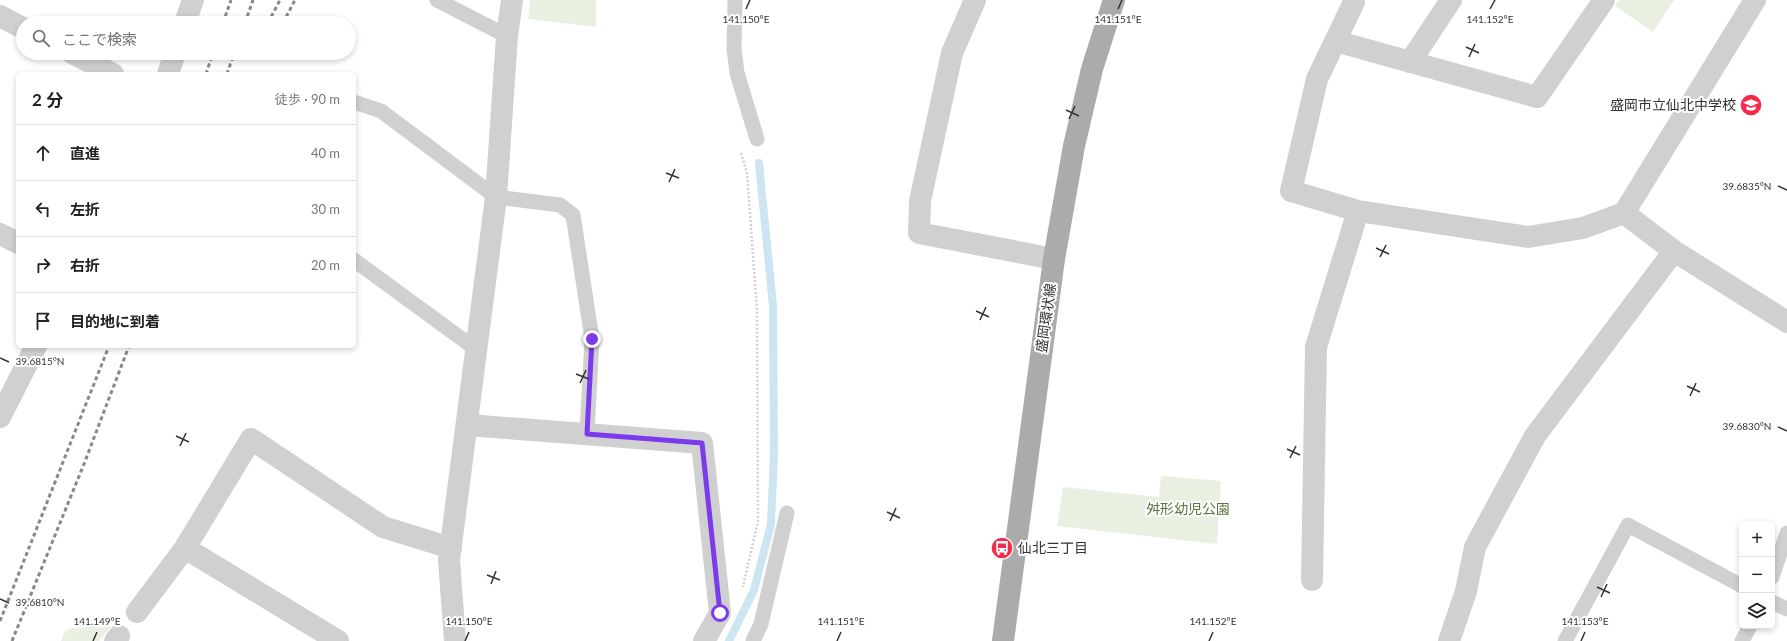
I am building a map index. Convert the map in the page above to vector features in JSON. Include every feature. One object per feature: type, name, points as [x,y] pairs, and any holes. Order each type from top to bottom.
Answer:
[{"type":"main road","name":"盛岡環状線","points":[[1003,641],[1054,259],[1074,146],[1090,77],[1114,0]]},
{"type":"street","points":[[187,16],[193,0]]},
{"type":"street","points":[[455,641],[449,560],[496,197],[507,36],[512,0]]},
{"type":"street","points":[[975,0],[952,53],[920,201],[919,232],[1054,259]]},
{"type":"street","points":[[1410,62],[1451,0]]},
{"type":"street","points":[[1335,41],[1536,97],[1604,0]]},
{"type":"street","points":[[1354,2],[1317,79],[1291,191],[1358,211],[1528,237],[1583,228],[1624,213],[1755,0]]},
{"type":"street","points":[[0,16],[16,24]]},
{"type":"street","points":[[86,60],[109,72]]},
{"type":"street","points":[[169,72],[173,60]]},
{"type":"street","points":[[1312,580],[1316,347],[1358,211]]},
{"type":"street","points":[[1624,213],[1674,251],[1787,322]]},
{"type":"street","points":[[0,234],[16,242]]},
{"type":"street","points":[[1450,641],[1466,591],[1475,547],[1535,436],[1674,251]]},
{"type":"street","points":[[0,417],[35,348]]},
{"type":"street","points":[[467,425],[702,443],[720,613],[704,641]]},
{"type":"street","points":[[138,612],[185,548],[251,439],[382,527],[451,548]]},
{"type":"street","points":[[185,548],[338,641]]},
{"type":"lane","points":[[437,0],[507,36]]},
{"type":"lane","points":[[735,0],[734,48],[737,73],[758,139]]},
{"type":"lane","points":[[356,103],[381,111],[496,197],[560,206],[573,215],[592,339],[587,434]]},
{"type":"lane","points":[[356,261],[477,350]]},
{"type":"lane","points":[[753,641],[761,624],[787,513]]},
{"type":"lane","points":[[1565,641],[1628,525],[1739,584]]},
{"type":"lane","points":[[1775,568],[1787,532]]},
{"type":"lane","points":[[1775,603],[1787,609]]},
{"type":"lane","points":[[1742,641],[1748,629]]},
{"type":"path","points":[[740,151],[746,173],[757,310],[758,402],[758,520],[744,586],[741,593]]},
{"type":"green space","points":[[530,0],[596,0],[596,27],[528,19]]},
{"type":"green space","points":[[1619,0],[1674,0],[1653,32],[1615,6]]},
{"type":"green space","name":"舛形幼児公園","points":[[1161,476],[1221,481],[1217,544],[1057,526],[1063,487],[1159,497]]},
{"type":"green space","points":[[112,626],[99,641],[61,641],[65,631],[73,628]]},
{"type":"waterway","points":[[729,641],[754,590],[771,524],[774,453],[773,306],[759,163]]},
{"type":"railway","points":[[225,16],[231,0]]},
{"type":"railway","points":[[247,16],[253,0]]},
{"type":"railway","points":[[272,16],[280,0]]},
{"type":"railway","points":[[287,16],[295,0]]},
{"type":"railway","points":[[207,72],[211,60]]},
{"type":"railway","points":[[228,72],[232,60]]},
{"type":"railway","points":[[0,621],[108,348]]},
{"type":"railway","points":[[12,641],[84,464],[128,348]]},
{"type":"place","name":"盛岡市立仙北中学校","points":[[1751,105]]},
{"type":"place","name":"仙北三丁目","points":[[1002,548]]},
{"type":"route","points":[[592,339],[587,434],[702,443],[720,613]]}]
